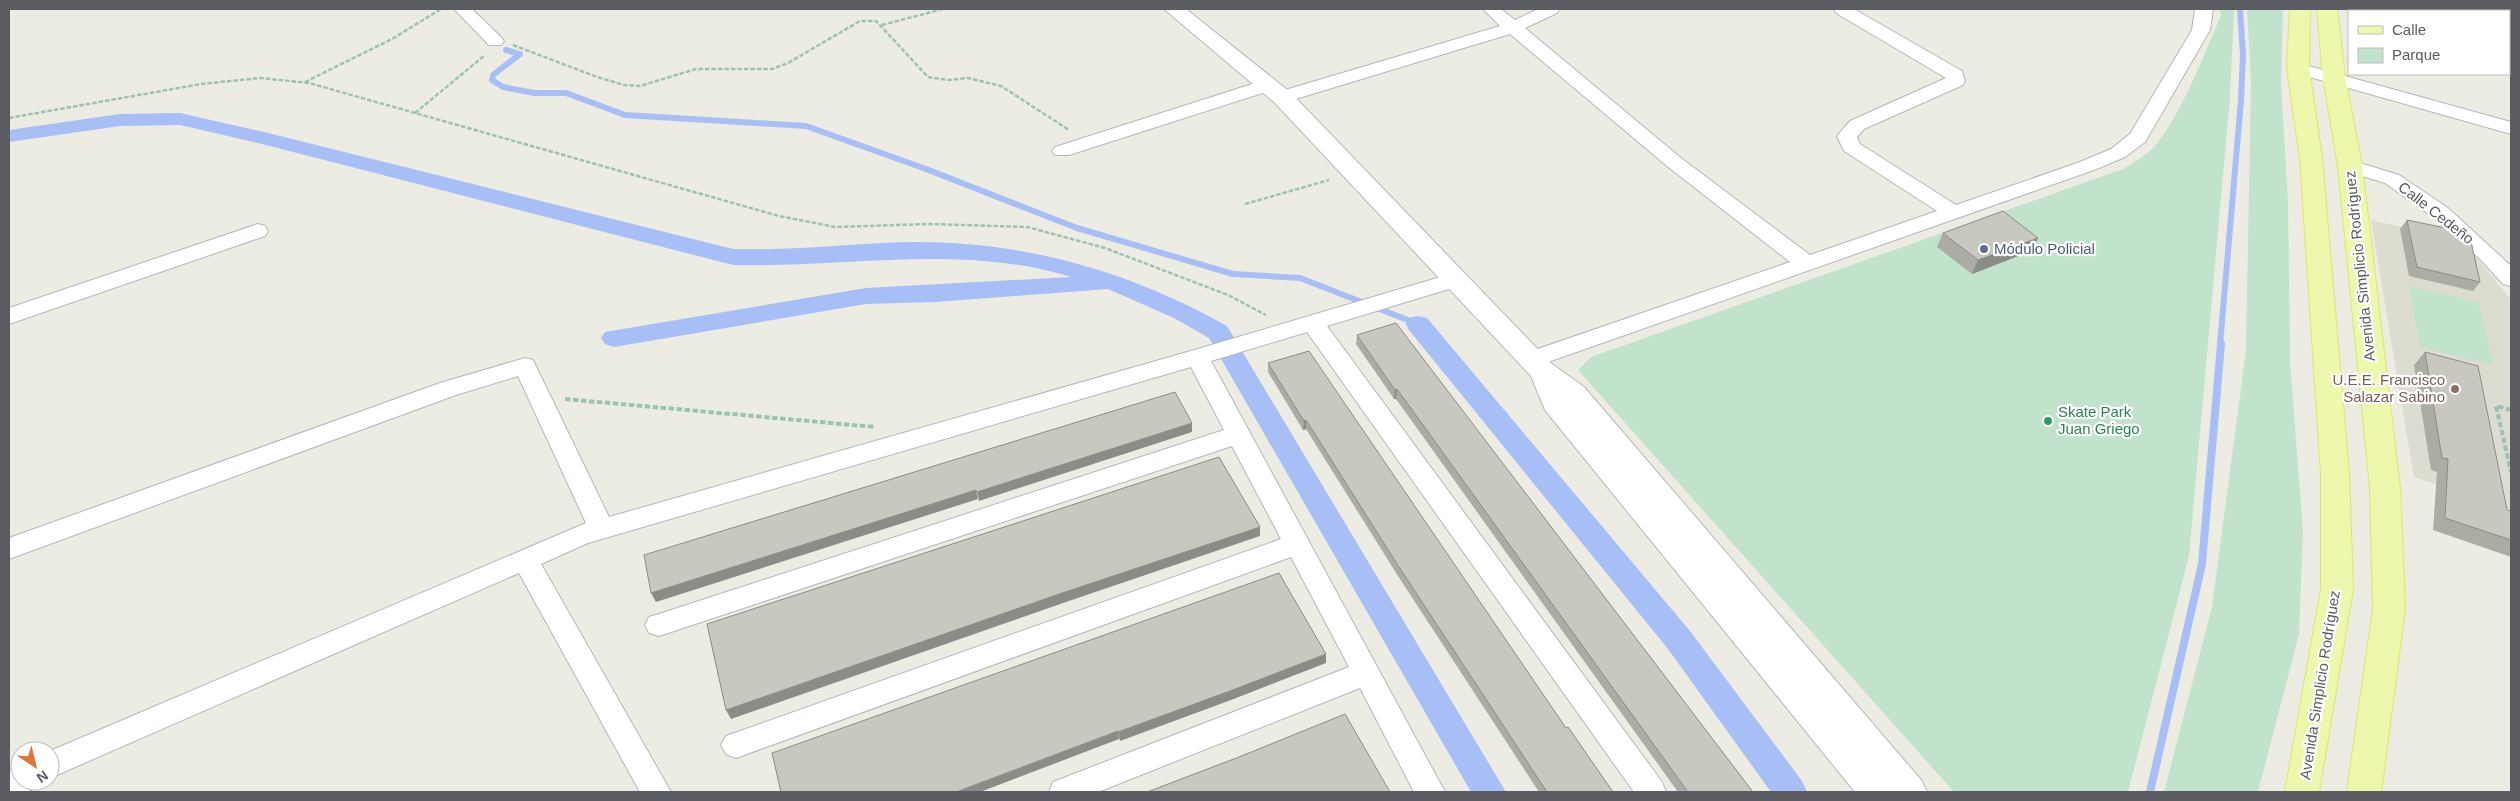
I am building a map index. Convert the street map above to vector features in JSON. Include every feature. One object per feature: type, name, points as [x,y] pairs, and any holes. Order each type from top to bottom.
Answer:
[{"type":"main road","points":[[1174,9],[1275,91],[1537,366],[1574,394],[1910,792]]},
{"type":"main road","name":"Avenida Simplicio Rodríguez","points":[[2300,9],[2298,68],[2311,158],[2336,474],[2337,590],[2302,792]]},
{"type":"main road","name":"Avenida Simplicio Rodríguez","points":[[2327,9],[2334,77],[2350,166],[2384,488],[2389,609],[2364,792]]},
{"type":"main road","points":[[1537,366],[1555,403],[1876,792]]},
{"type":"street","points":[[462,9],[495,41]]},
{"type":"street","points":[[1491,9],[1674,162],[1807,264]]},
{"type":"street","points":[[1062,151],[1088,142],[1514,27],[1551,9]]},
{"type":"street","points":[[1842,9],[1955,75],[1956,81],[1857,125],[1847,136],[1851,147],[1953,212]]},
{"type":"street","points":[[1537,366],[1807,264],[2087,166],[2118,153],[2138,138],[2201,30],[2204,9]]},
{"type":"street","points":[[2298,68],[2511,128]]},
{"type":"street","name":"Calle Cedeño","points":[[2350,166],[2392,179],[2440,212],[2489,255],[2511,279]]},
{"type":"street","points":[[9,316],[258,231]]},
{"type":"street","points":[[60,761],[581,535],[1454,280]]},
{"type":"street","points":[[1293,328],[1651,792]]},
{"type":"street","points":[[1198,356],[1430,792]]},
{"type":"street","points":[[9,549],[448,389],[525,366],[602,529]]},
{"type":"street","points":[[659,625],[1239,434]]},
{"type":"street","points":[[736,745],[1297,544]]},
{"type":"street","points":[[525,560],[656,792]]},
{"type":"street","points":[[1064,792],[1366,673]]},
{"type":"path","points":[[304,83],[392,39],[441,9]]},
{"type":"path","points":[[882,25],[943,9]]},
{"type":"path","points":[[415,113],[493,49],[495,41],[523,47],[597,77],[624,85],[640,86],[696,69],[772,69],[788,63],[860,20],[876,21],[882,25],[928,77],[948,80],[968,78],[1001,86],[1088,142]]},
{"type":"path","points":[[9,118],[201,84],[260,78],[304,83],[780,216],[834,227],[930,224],[1027,228],[1105,248],[1228,295],[1293,328]]},
{"type":"path","points":[[1245,204],[1354,173]]},
{"type":"path","points":[[540,397],[877,427]]},
{"type":"path","points":[[2511,410],[2496,406],[2511,472]]},
{"type":"shaded area","name":"U.E.E. Francisco Salazar Sabino","points":[[2371,220],[2463,241],[2511,300],[2511,510],[2414,477]]},
{"type":"green space","points":[[2220,9],[2234,9],[2230,97],[2189,556],[2128,792],[1954,792],[1578,370],[1591,357],[2123,169],[2151,150],[2168,127],[2185,97],[2200,64],[2221,16]]},
{"type":"green space","points":[[2247,9],[2283,9],[2281,86],[2288,201],[2290,361],[2303,532],[2299,634],[2258,792],[2164,792],[2212,607],[2246,350],[2251,80]]},
{"type":"green space","points":[[2409,286],[2478,302],[2493,365],[2420,347]]},
{"type":"building","points":[[2003,211],[2038,238],[1978,260],[1943,233]]},
{"type":"building","points":[[2407,220],[2465,232],[2470,237],[2480,282],[2417,267]]},
{"type":"building","points":[[1396,323],[1753,792],[1688,792],[1357,335]]},
{"type":"building","points":[[1309,351],[1566,728],[1568,727],[1613,792],[1547,792],[1268,363]]},
{"type":"building","points":[[2425,352],[2478,366],[2507,510],[2511,511],[2511,540],[2445,518],[2448,459],[2442,458]]},
{"type":"building","points":[[1175,392],[1192,423],[651,593],[644,555]]},
{"type":"building","points":[[1219,457],[1260,527],[1065,592],[726,710],[707,624]]},
{"type":"building","points":[[1279,573],[1326,654],[956,792],[781,792],[772,753]]},
{"type":"building","points":[[1345,714],[1390,792],[1147,792],[1239,757]]},
{"type":"waterway","points":[[2220,345],[2241,100],[2243,55],[2240,9]]},
{"type":"waterway","points":[[506,50],[520,54],[493,75],[492,80],[503,87],[534,93],[566,93],[625,115],[806,126],[926,169],[1077,228],[1233,274],[1300,278],[1418,324]]},
{"type":"waterway","points":[[9,136],[120,120],[180,119],[264,138],[733,257],[800,257],[911,250],[952,250],[1032,260],[1070,268],[1109,280],[1146,295],[1183,312],[1218,332],[1489,792]]},
{"type":"waterway","points":[[614,338],[866,296],[935,294],[1100,283]]},
{"type":"waterway","points":[[1418,324],[1679,640],[1790,792]]},
{"type":"waterway","points":[[2150,792],[2202,564],[2221,344]]},
{"type":"place","name":"Módulo Policial","points":[[1984,249]]},
{"type":"place","name":"U.E.E. Francisco Salazar Sabino","points":[[2455,389]]},
{"type":"place","name":"Skate Park Juan Griego","points":[[2048,421]]}]
